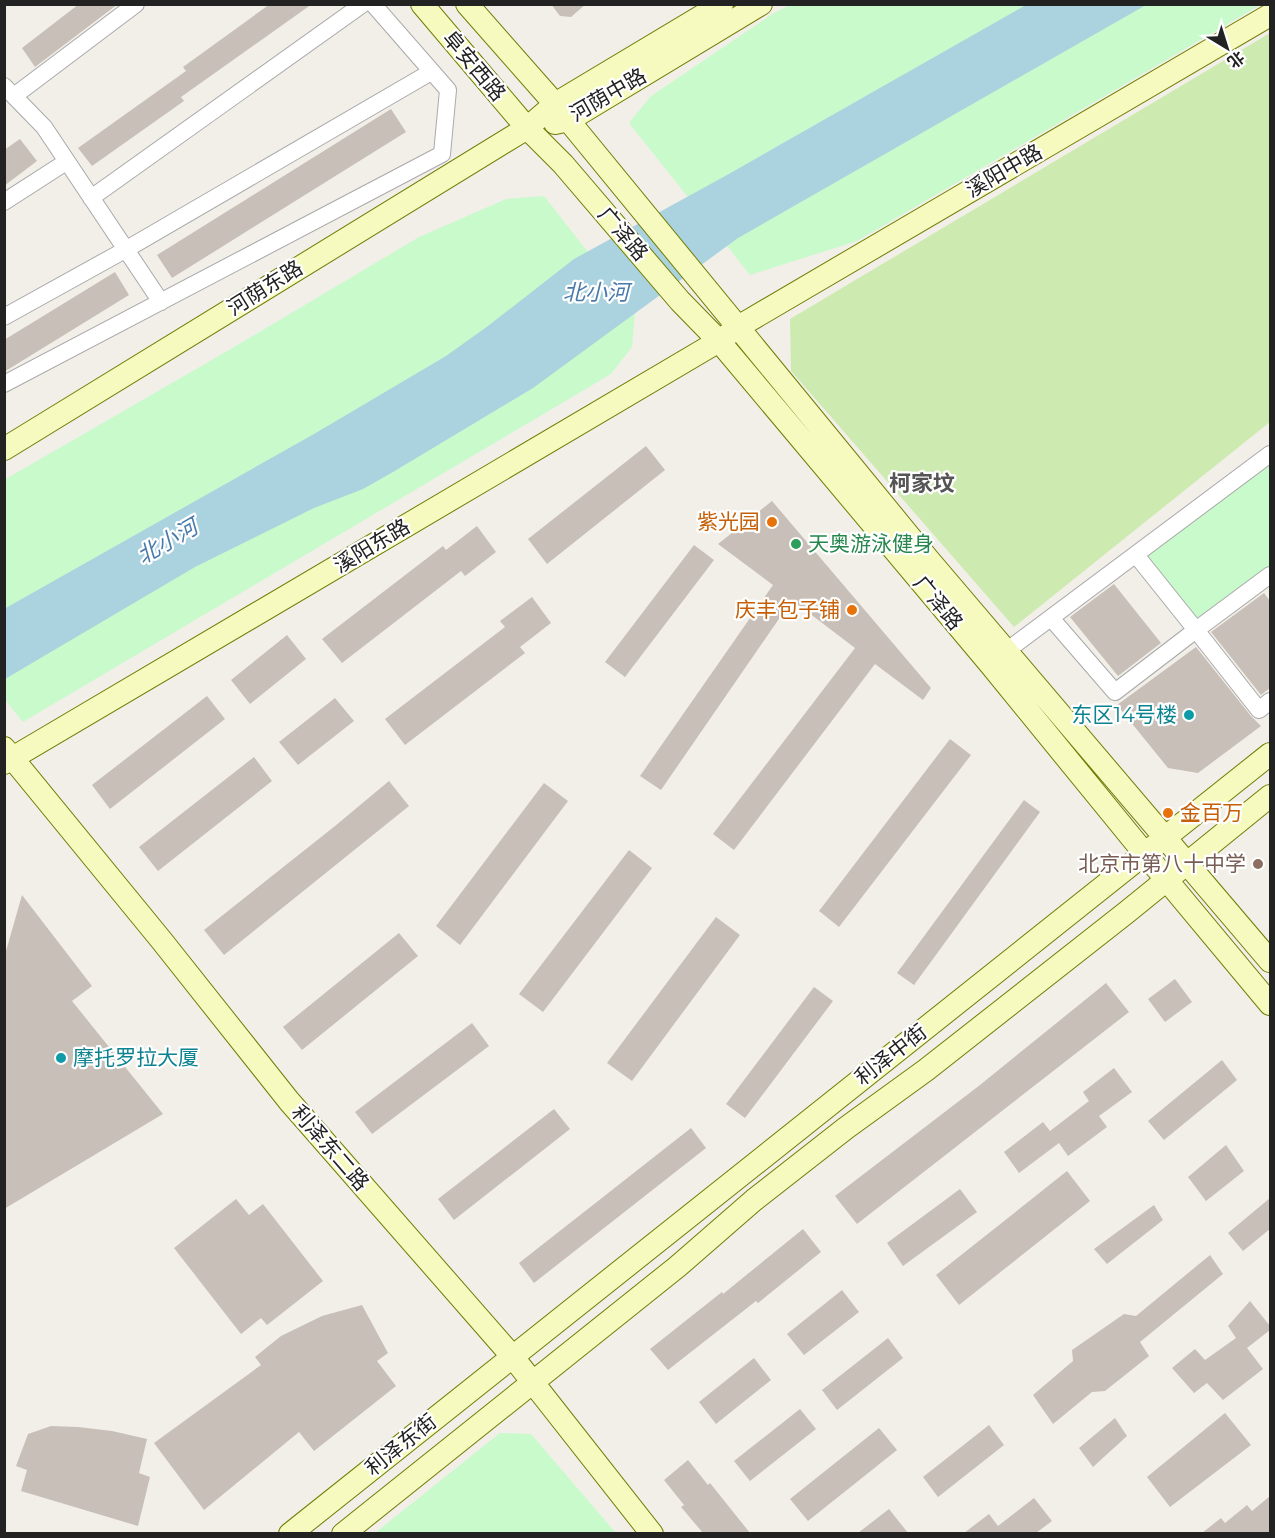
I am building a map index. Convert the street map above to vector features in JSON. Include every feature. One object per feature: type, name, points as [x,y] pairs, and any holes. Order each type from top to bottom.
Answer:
[{"type":"street","points":[[136,4],[9,91],[44,127],[161,302]]},
{"type":"street","points":[[91,198],[363,4]]},
{"type":"street","points":[[4,384],[442,154],[448,90],[373,4]]},
{"type":"street","name":"阜安西路","points":[[422,4],[527,128]]},
{"type":"street","name":"阜安西路","points":[[467,4],[562,112]]},
{"type":"street","name":"河荫中路","points":[[562,112],[722,4]]},
{"type":"street","name":"河荫中路","points":[[527,128],[562,112],[761,4]]},
{"type":"street","name":"溪阳中路","points":[[738,327],[1270,15]]},
{"type":"street","points":[[4,317],[125,250],[431,72]]},
{"type":"street","name":"广泽路","points":[[562,112],[738,327],[998,658],[1145,854],[1270,1004]]},
{"type":"street","name":"广泽路","points":[[527,128],[563,164],[680,301],[998,658],[1166,837],[1270,961]]},
{"type":"street","name":"河荫东路","points":[[4,449],[527,128]]},
{"type":"street","points":[[4,202],[66,162]]},
{"type":"street","name":"溪阳东路","points":[[7,756],[718,341],[738,327]]},
{"type":"street","points":[[998,658],[1270,454]]},
{"type":"street","points":[[1136,555],[1258,710],[1270,701]]},
{"type":"street","points":[[1051,618],[1115,692],[1270,575]]},
{"type":"street","name":"利泽中街","points":[[512,1356],[1270,754]]},
{"type":"street","name":"利泽东二路","points":[[7,756],[162,941],[289,1101],[512,1356],[652,1533]]},
{"type":"street","name":"利泽中街","points":[[533,1382],[677,1267],[763,1193],[846,1128],[935,1063],[1270,796]]},
{"type":"street","name":"利泽东街","points":[[290,1533],[512,1356]]},
{"type":"street","name":"利泽东街","points":[[343,1533],[533,1382]]},
{"type":"green space","points":[[790,5],[1260,5],[857,241],[750,275],[629,123],[651,96],[774,13]]},
{"type":"green space","points":[[1270,33],[1270,422],[1014,627],[791,371],[790,319]]},
{"type":"green space","points":[[544,196],[635,312],[632,347],[611,374],[23,722],[5,700],[4,480],[419,237],[506,199]]},
{"type":"green space","points":[[1270,460],[1270,570],[1197,627],[1140,556]]},
{"type":"green space","points":[[500,1433],[531,1434],[616,1533],[375,1533]]},
{"type":"water","name":"北小河","points":[[1026,5],[1146,5],[738,238],[533,388],[393,472],[363,489],[314,508],[195,567],[5,679],[4,609],[314,434],[446,356],[574,259]]},
{"type":"building","points":[[79,4],[118,4],[35,67],[22,48]]},
{"type":"building","points":[[270,4],[312,4],[181,97],[184,101],[92,166],[78,148],[186,71],[183,67]]},
{"type":"building","points":[[551,4],[586,4],[571,17],[560,16]]},
{"type":"building","points":[[391,109],[406,132],[172,278],[157,255]]},
{"type":"building","points":[[20,139],[37,161],[4,186],[4,150]]},
{"type":"building","points":[[115,272],[129,295],[4,372],[4,340]]},
{"type":"building","points":[[646,446],[665,470],[547,564],[528,539]]},
{"type":"building","points":[[772,501],[931,688],[923,700],[875,664],[734,850],[713,834],[855,648],[792,600],[661,790],[640,776],[773,585],[718,544]]},
{"type":"building","points":[[477,526],[496,552],[465,576],[461,571],[342,663],[322,639],[443,546],[446,550]]},
{"type":"building","points":[[694,545],[714,560],[625,677],[605,662]]},
{"type":"building","points":[[1114,584],[1161,643],[1118,676],[1070,617]]},
{"type":"building","points":[[1264,593],[1270,601],[1270,688],[1261,695],[1211,632]]},
{"type":"building","points":[[532,597],[551,623],[520,647],[525,653],[405,745],[385,719],[505,627],[500,621]]},
{"type":"building","points":[[287,635],[306,659],[250,704],[231,680]]},
{"type":"building","name":"东区14号楼","points":[[1196,647],[1261,726],[1198,773],[1168,768],[1117,705]]},
{"type":"building","points":[[207,696],[225,719],[110,809],[92,785]]},
{"type":"building","points":[[335,698],[354,721],[298,765],[279,742]]},
{"type":"building","points":[[950,739],[971,755],[839,927],[819,911]]},
{"type":"building","points":[[254,757],[272,781],[158,871],[139,847]]},
{"type":"building","points":[[389,781],[409,806],[224,955],[204,930]]},
{"type":"building","points":[[544,783],[568,801],[460,945],[436,926]]},
{"type":"building","points":[[1024,800],[1040,812],[914,985],[897,973]]},
{"type":"building","points":[[629,850],[652,868],[543,1012],[519,994]]},
{"type":"building","name":"摩托罗拉大厦","points":[[22,895],[92,986],[72,1001],[163,1114],[4,1209],[4,958]]},
{"type":"building","points":[[716,917],[740,935],[632,1081],[607,1063]]},
{"type":"building","points":[[399,933],[418,956],[302,1050],[283,1027]]},
{"type":"building","points":[[1175,979],[1192,1002],[1165,1022],[1148,999]]},
{"type":"building","points":[[1106,983],[1129,1012],[857,1224],[835,1196],[980,1085]]},
{"type":"building","points":[[814,987],[833,1001],[745,1118],[726,1104]]},
{"type":"building","points":[[472,1023],[489,1046],[372,1134],[355,1112]]},
{"type":"building","points":[[1222,1060],[1237,1080],[1164,1140],[1148,1121]]},
{"type":"building","points":[[1114,1068],[1132,1092],[1099,1116],[1107,1127],[1068,1156],[1059,1143],[1019,1173],[1004,1152],[1043,1122],[1050,1131],[1089,1101],[1083,1092]]},
{"type":"building","points":[[554,1109],[570,1129],[454,1220],[438,1199]]},
{"type":"building","points":[[691,1128],[706,1148],[534,1283],[519,1263]]},
{"type":"building","points":[[1226,1145],[1244,1171],[1206,1201],[1188,1177]]},
{"type":"building","points":[[1067,1171],[1090,1201],[959,1305],[936,1275]]},
{"type":"building","points":[[960,1189],[977,1212],[903,1266],[887,1243]]},
{"type":"building","points":[[1270,1198],[1270,1229],[1243,1251],[1228,1233]]},
{"type":"building","points":[[236,1199],[249,1215],[263,1204],[323,1281],[267,1325],[261,1318],[241,1334],[174,1248]]},
{"type":"building","points":[[1154,1205],[1163,1220],[1107,1264],[1094,1249]]},
{"type":"building","points":[[803,1229],[821,1252],[758,1303],[756,1301],[668,1370],[650,1349]]},
{"type":"building","points":[[1210,1255],[1223,1274],[1140,1342],[1149,1356],[1105,1391],[1092,1392],[1053,1424],[1033,1395],[1073,1361],[1072,1350],[1124,1314],[1136,1316]]},
{"type":"building","points":[[842,1290],[859,1312],[804,1355],[787,1334]]},
{"type":"building","points":[[1250,1301],[1270,1326],[1270,1330],[1247,1348],[1263,1369],[1223,1400],[1207,1383],[1194,1393],[1172,1368],[1195,1349],[1205,1360],[1236,1338],[1228,1326]]},
{"type":"building","points":[[362,1305],[388,1353],[377,1361],[396,1386],[314,1451],[299,1432],[204,1510],[154,1443],[261,1365],[255,1357],[281,1336],[322,1316]]},
{"type":"building","points":[[888,1338],[903,1358],[837,1410],[822,1390]]},
{"type":"building","points":[[754,1358],[771,1380],[716,1424],[699,1402]]},
{"type":"building","points":[[800,1409],[816,1429],[750,1481],[734,1461]]},
{"type":"building","points":[[1225,1413],[1251,1445],[1170,1507],[1147,1477]]},
{"type":"building","points":[[1115,1418],[1127,1436],[1093,1467],[1079,1448]]},
{"type":"building","points":[[989,1425],[1004,1445],[938,1497],[923,1477]]},
{"type":"building","points":[[51,1426],[112,1431],[147,1439],[139,1473],[150,1477],[138,1526],[21,1491],[27,1470],[16,1466],[28,1434]]},
{"type":"building","points":[[879,1428],[897,1450],[808,1521],[790,1499]]},
{"type":"building","points":[[688,1460],[708,1485],[710,1483],[750,1533],[703,1533],[681,1507],[684,1505],[664,1480]]},
{"type":"building","points":[[1270,1496],[1270,1533],[1202,1533],[1221,1518],[1225,1523],[1247,1505],[1252,1511]]},
{"type":"building","points":[[1034,1498],[1052,1521],[1036,1533],[964,1533],[989,1514],[998,1526]]},
{"type":"building","points":[[889,1509],[908,1533],[858,1533]]},
{"type":"place","name":"紫光园","points":[[772,522]]},
{"type":"place","name":"天奥游泳健身","points":[[796,544]]},
{"type":"place","name":"庆丰包子铺","points":[[852,610]]},
{"type":"place","name":"东区14号楼","points":[[1189,715]]},
{"type":"place","name":"金百万","points":[[1168,813]]},
{"type":"place","name":"北京市第八十中学","points":[[1258,864]]},
{"type":"place","name":"摩托罗拉大厦","points":[[61,1058]]},
{"type":"district","name":"柯家坟","points":[[922,483]]}]
